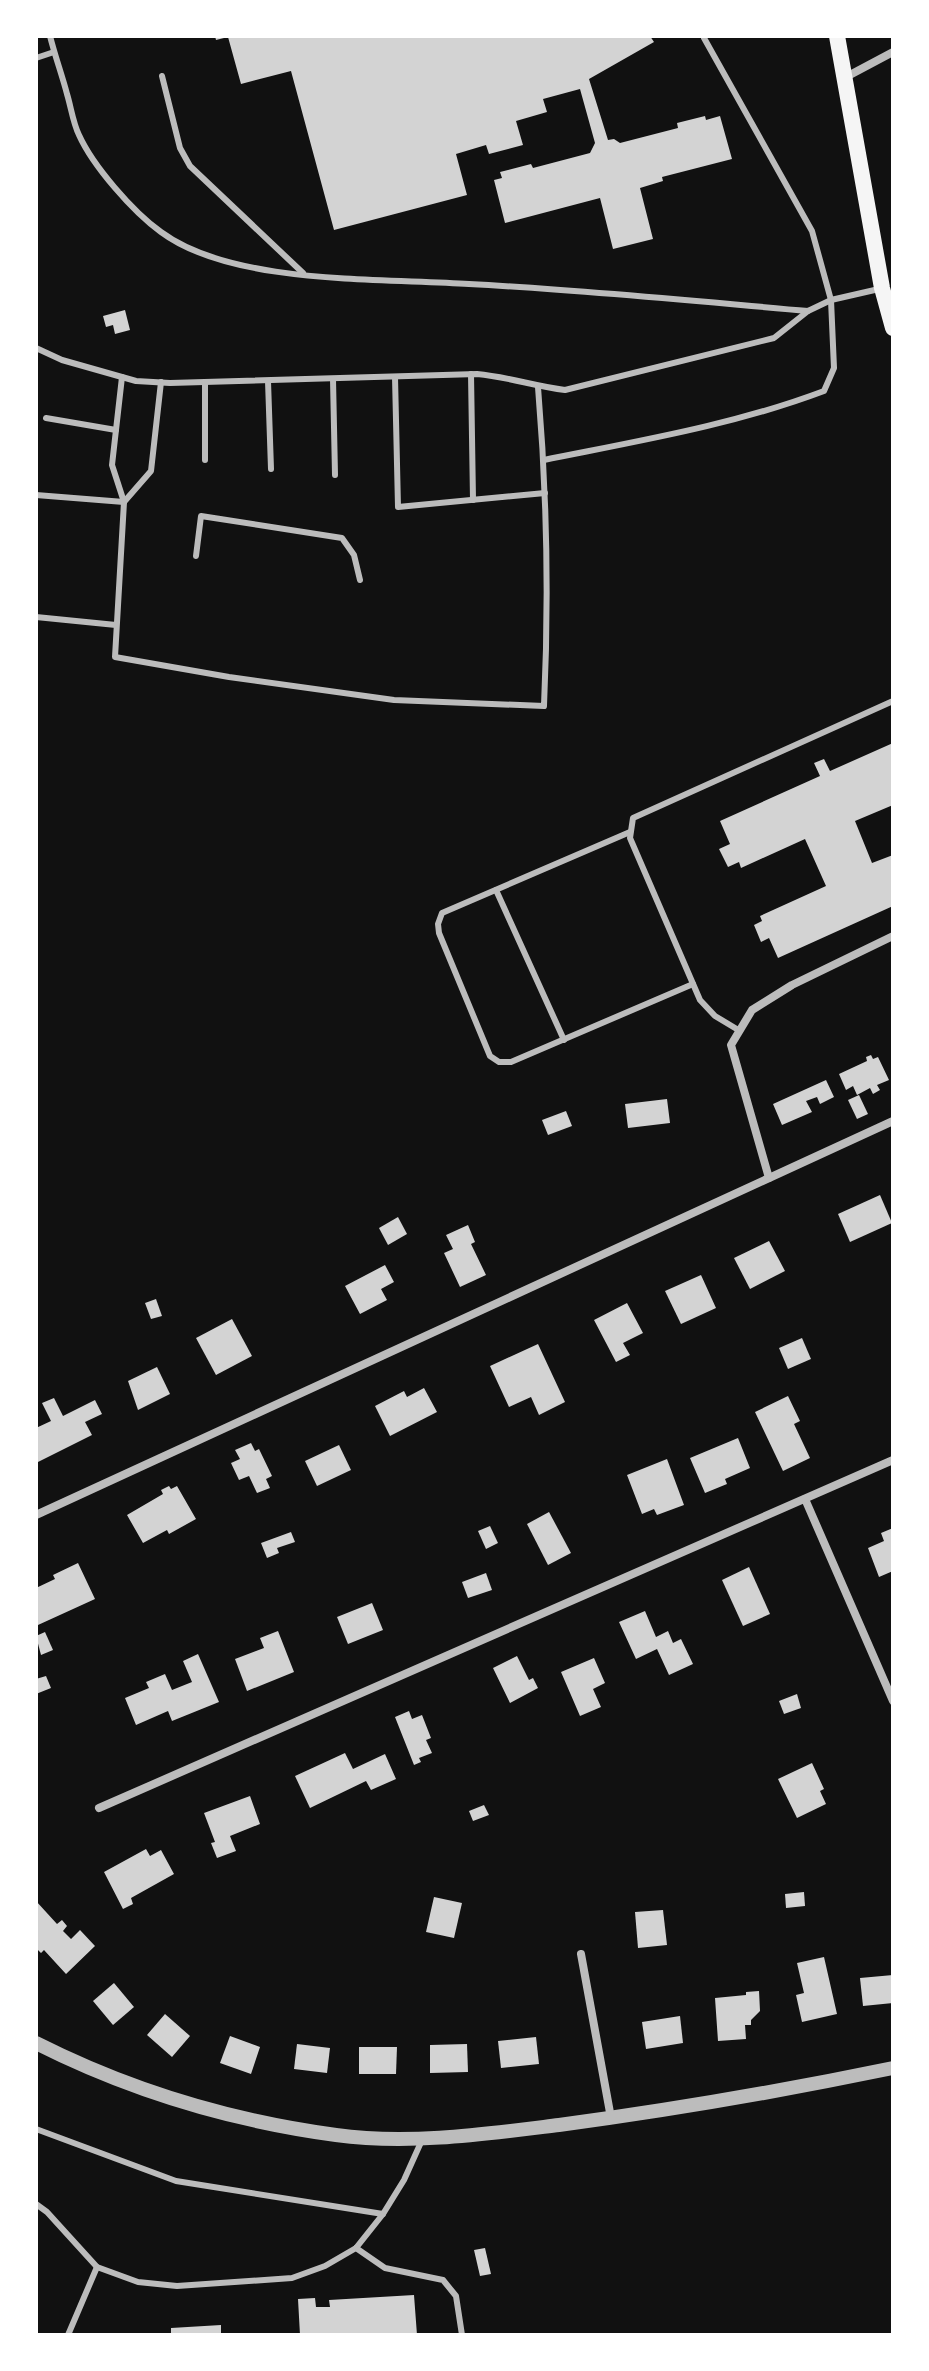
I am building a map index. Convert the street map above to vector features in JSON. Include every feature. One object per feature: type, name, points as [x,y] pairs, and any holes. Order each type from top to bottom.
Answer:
[{"type":"main road","points":[[837,36],[882,288],[893,328]]},
{"type":"street","points":[[846,77],[893,52]]},
{"type":"street","points":[[769,1178],[731,1045],[752,1010],[792,985],[893,936]]},
{"type":"street","points":[[36,1515],[893,1121]]},
{"type":"street","points":[[99,1808],[893,1460]]},
{"type":"street","points":[[805,1499],[893,1701]]},
{"type":"street","points":[[581,1954],[611,2118]]},
{"type":"street","points":[[36,2043],[156,2094],[196,2105],[337,2135],[423,2138],[504,2132],[611,2118],[802,2087],[893,2068]]},
{"type":"lane","points":[[50,36],[78,134],[95,163],[116,189],[160,232],[189,249],[215,259],[365,280],[467,283],[808,311]]},
{"type":"lane","points":[[544,460],[682,432],[785,406],[824,391],[834,368],[831,300],[812,231],[704,38]]},
{"type":"lane","points":[[36,58],[54,52]]},
{"type":"lane","points":[[162,76],[180,148],[190,166],[303,273]]},
{"type":"lane","points":[[36,348],[62,360],[122,377],[161,382],[205,384],[471,374],[509,377],[538,387],[565,390],[774,338],[808,311],[831,300],[882,288]]},
{"type":"lane","points":[[471,374],[473,500]]},
{"type":"lane","points":[[122,377],[112,465],[124,502],[115,657],[229,677],[394,700],[544,706],[547,644],[545,493],[538,387]]},
{"type":"lane","points":[[395,377],[398,507],[545,493]]},
{"type":"lane","points":[[333,379],[335,475]]},
{"type":"lane","points":[[268,381],[271,469]]},
{"type":"lane","points":[[124,502],[151,471],[161,382]]},
{"type":"lane","points":[[205,384],[205,460]]},
{"type":"lane","points":[[46,418],[116,430]]},
{"type":"lane","points":[[36,495],[124,502]]},
{"type":"lane","points":[[196,556],[201,516],[342,538],[354,555],[360,580]]},
{"type":"lane","points":[[36,617],[116,625]]},
{"type":"lane","points":[[740,1031],[706,1009],[693,984],[630,838],[633,818],[893,701]]},
{"type":"lane","points":[[630,832],[442,913],[439,933],[490,1056],[499,1062],[511,1062],[693,984]]},
{"type":"lane","points":[[496,890],[564,1040]]},
{"type":"lane","points":[[36,2129],[176,2181],[383,2214]]},
{"type":"lane","points":[[36,2204],[97,2267],[138,2282],[177,2286],[292,2278],[325,2266],[356,2248],[383,2214],[404,2180],[423,2138]]},
{"type":"lane","points":[[356,2248],[385,2268],[443,2280],[456,2296],[462,2335]]},
{"type":"lane","points":[[68,2335],[97,2267]]},
{"type":"building","points":[[215,36],[650,36],[654,42],[589,79],[608,140],[614,139],[620,143],[678,128],[677,123],[705,116],[706,120],[720,116],[732,159],[662,177],[663,181],[640,188],[653,239],[613,249],[600,198],[505,223],[494,180],[502,178],[500,172],[531,164],[533,168],[590,153],[595,143],[580,89],[543,99],[547,112],[516,121],[523,145],[489,154],[486,145],[456,154],[467,195],[334,230],[291,71],[241,84],[228,37],[216,40]]},
{"type":"building","points":[[125,310],[130,330],[115,334],[113,325],[106,327],[103,316]]},
{"type":"building","points":[[893,743],[893,805],[855,821],[872,863],[893,855],[893,906],[778,958],[769,938],[761,942],[754,925],[762,921],[760,916],[826,886],[805,839],[741,868],[739,862],[728,867],[719,849],[730,844],[720,821],[820,776],[814,763],[824,759],[830,771]]},
{"type":"building","points":[[871,1055],[873,1059],[878,1057],[889,1080],[877,1085],[880,1090],[873,1094],[870,1088],[857,1095],[853,1086],[846,1090],[839,1074],[867,1061],[866,1057]]},
{"type":"building","points":[[826,1080],[834,1097],[820,1104],[817,1097],[806,1101],[812,1112],[782,1125],[773,1104]]},
{"type":"building","points":[[859,1095],[868,1114],[857,1119],[848,1100]]},
{"type":"building","points":[[667,1099],[670,1123],[628,1128],[625,1104]]},
{"type":"building","points":[[566,1111],[572,1126],[548,1135],[542,1120]]},
{"type":"building","points":[[880,1195],[892,1223],[850,1242],[838,1214]]},
{"type":"building","points":[[398,1217],[407,1234],[388,1245],[379,1228]]},
{"type":"building","points":[[468,1225],[475,1242],[471,1244],[486,1275],[460,1287],[444,1253],[453,1249],[446,1235]]},
{"type":"building","points":[[769,1241],[785,1271],[750,1289],[734,1258]]},
{"type":"building","points":[[385,1265],[394,1282],[381,1289],[387,1300],[360,1314],[345,1286]]},
{"type":"building","points":[[701,1275],[716,1308],[681,1324],[665,1291]]},
{"type":"building","points":[[156,1299],[162,1316],[151,1319],[145,1303]]},
{"type":"building","points":[[627,1303],[643,1333],[623,1343],[630,1355],[616,1362],[594,1320]]},
{"type":"building","points":[[232,1319],[252,1356],[216,1375],[196,1338]]},
{"type":"building","points":[[802,1338],[811,1359],[788,1369],[779,1348]]},
{"type":"building","points":[[538,1344],[565,1402],[539,1415],[531,1397],[509,1407],[490,1366]]},
{"type":"building","points":[[157,1367],[170,1394],[138,1410],[128,1381]]},
{"type":"building","points":[[424,1388],[437,1412],[390,1436],[375,1406],[404,1391],[407,1397]]},
{"type":"building","points":[[788,1396],[800,1421],[794,1424],[810,1458],[783,1471],[755,1412]]},
{"type":"building","points":[[54,1398],[63,1416],[95,1400],[102,1414],[85,1422],[92,1435],[36,1463],[36,1428],[51,1421],[42,1403]]},
{"type":"building","points":[[738,1438],[750,1468],[725,1479],[727,1484],[705,1493],[690,1458]]},
{"type":"building","points":[[251,1443],[255,1451],[259,1449],[272,1476],[266,1479],[270,1488],[257,1493],[249,1476],[239,1480],[231,1463],[240,1459],[235,1450]]},
{"type":"building","points":[[339,1445],[351,1470],[317,1486],[305,1461]]},
{"type":"building","points":[[667,1459],[684,1505],[657,1515],[654,1509],[642,1514],[627,1475]]},
{"type":"building","points":[[169,1486],[171,1489],[177,1486],[196,1519],[169,1534],[167,1530],[143,1543],[127,1515],[163,1494],[161,1490]]},
{"type":"building","points":[[549,1512],[571,1553],[548,1565],[527,1524]]},
{"type":"building","points":[[490,1526],[498,1543],[486,1549],[478,1531]]},
{"type":"building","points":[[893,1528],[893,1571],[879,1577],[868,1548],[884,1541],[881,1533]]},
{"type":"building","points":[[291,1532],[295,1542],[277,1548],[279,1553],[267,1558],[261,1543]]},
{"type":"building","points":[[78,1563],[95,1599],[38,1625],[36,1588],[55,1579],[53,1575]]},
{"type":"building","points":[[749,1567],[770,1614],[743,1626],[722,1580]]},
{"type":"building","points":[[486,1573],[492,1590],[468,1598],[462,1582]]},
{"type":"building","points":[[372,1603],[383,1630],[348,1644],[337,1617]]},
{"type":"building","points":[[645,1611],[656,1637],[668,1631],[673,1643],[681,1639],[693,1664],[669,1675],[657,1649],[636,1659],[619,1622]]},
{"type":"building","points":[[278,1631],[294,1672],[247,1691],[235,1659],[264,1648],[260,1638]]},
{"type":"building","points":[[45,1632],[53,1650],[41,1655],[36,1636]]},
{"type":"building","points":[[198,1654],[219,1702],[172,1721],[168,1711],[136,1725],[125,1698],[149,1688],[146,1682],[165,1674],[172,1690],[192,1682],[183,1661]]},
{"type":"building","points":[[517,1656],[529,1680],[533,1678],[538,1688],[510,1703],[493,1668]]},
{"type":"building","points":[[594,1658],[605,1683],[593,1689],[601,1707],[580,1716],[561,1672]]},
{"type":"building","points":[[46,1676],[51,1688],[36,1694],[36,1679]]},
{"type":"building","points":[[797,1694],[801,1708],[784,1714],[779,1701]]},
{"type":"building","points":[[409,1711],[412,1719],[422,1715],[431,1738],[426,1740],[432,1753],[419,1758],[421,1762],[414,1765],[395,1717]]},
{"type":"building","points":[[345,1753],[353,1769],[385,1754],[396,1779],[371,1790],[366,1781],[310,1808],[295,1776]]},
{"type":"building","points":[[812,1763],[824,1789],[820,1791],[826,1804],[797,1818],[778,1779]]},
{"type":"building","points":[[250,1796],[260,1824],[230,1836],[236,1851],[217,1858],[211,1843],[215,1842],[204,1813]]},
{"type":"building","points":[[484,1805],[489,1815],[473,1821],[469,1811]]},
{"type":"building","points":[[146,1849],[150,1856],[161,1850],[174,1874],[131,1898],[133,1904],[123,1909],[104,1872]]},
{"type":"building","points":[[804,1892],[805,1906],[786,1908],[785,1894]]},
{"type":"building","points":[[434,1897],[462,1903],[454,1938],[426,1932]]},
{"type":"building","points":[[36,1901],[57,1924],[62,1920],[67,1926],[63,1931],[71,1939],[80,1930],[95,1946],[66,1974],[44,1950],[41,1953],[36,1948]]},
{"type":"building","points":[[663,1910],[667,1945],[638,1948],[635,1912]]},
{"type":"building","points":[[824,1957],[837,2014],[802,2022],[796,1995],[804,1993],[797,1963]]},
{"type":"building","points":[[893,1975],[893,2003],[863,2006],[860,1978]]},
{"type":"building","points":[[114,1983],[134,2007],[113,2025],[93,2001]]},
{"type":"building","points":[[759,1991],[760,2011],[751,2020],[751,2025],[745,2025],[746,2039],[718,2041],[715,1998]]},
{"type":"building","points":[[165,2014],[190,2036],[172,2057],[147,2035]]},
{"type":"building","points":[[680,2016],[683,2043],[646,2049],[642,2022]]},
{"type":"building","points":[[230,2036],[260,2047],[251,2074],[220,2063]]},
{"type":"building","points":[[536,2037],[539,2064],[501,2068],[498,2041]]},
{"type":"building","points":[[297,2044],[330,2048],[327,2073],[294,2069]]},
{"type":"building","points":[[467,2044],[468,2072],[430,2073],[430,2045]]},
{"type":"building","points":[[359,2047],[397,2047],[396,2074],[359,2074]]},
{"type":"building","points":[[485,2248],[491,2274],[480,2276],[474,2250]]},
{"type":"building","points":[[414,2295],[417,2335],[300,2335],[298,2299],[315,2298],[316,2307],[330,2307],[329,2300]]},
{"type":"building","points":[[221,2325],[221,2335],[171,2335],[171,2328]]}]
